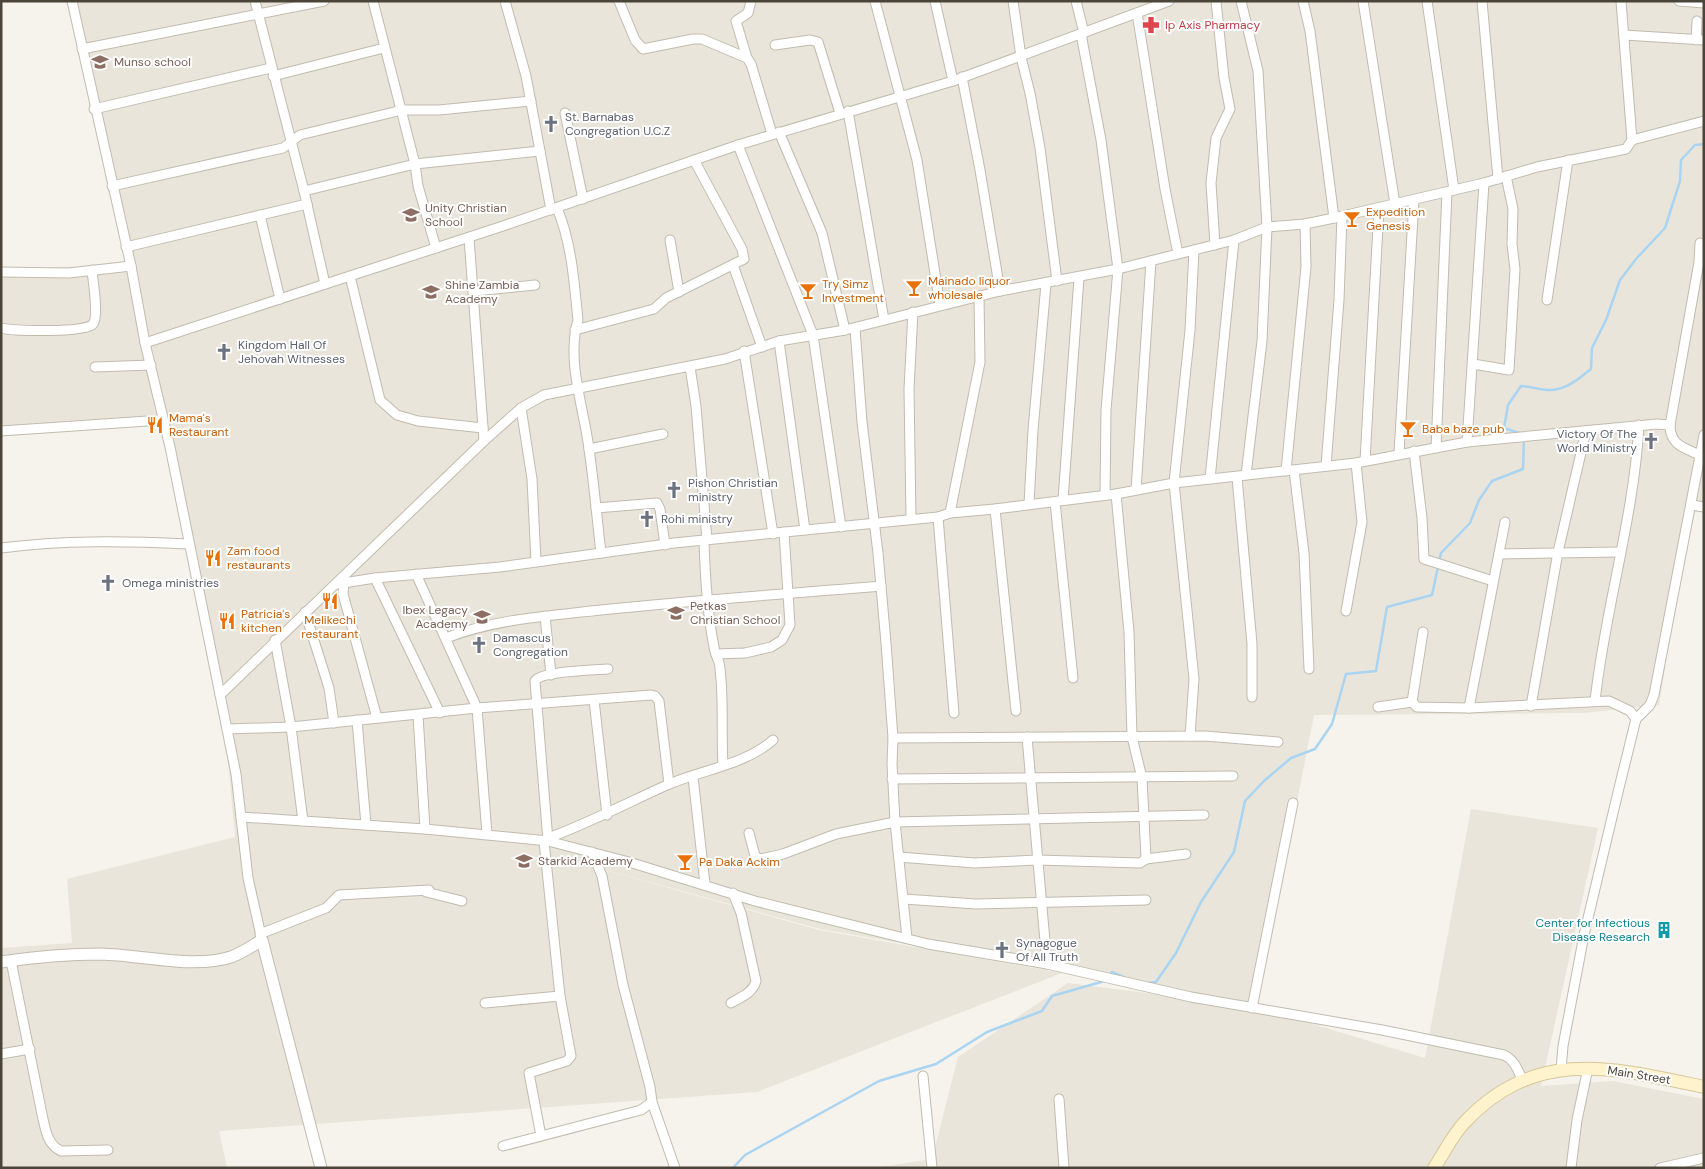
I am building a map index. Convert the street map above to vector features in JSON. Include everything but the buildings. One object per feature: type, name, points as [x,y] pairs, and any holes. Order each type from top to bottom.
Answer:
[{"type":"main road","name":"Main Street","points":[[1434,1168],[1458,1131],[1472,1116],[1501,1093],[1522,1081],[1561,1070],[1588,1068],[1624,1070],[1704,1087]]},
{"type":"street","points":[[72,1],[94,109],[131,266],[145,343],[170,447],[188,544],[227,728],[241,817],[249,887],[322,1168]]},
{"type":"street","points":[[255,1],[272,72],[292,142],[325,284]]},
{"type":"street","points":[[82,49],[324,1]]},
{"type":"street","points":[[373,1],[416,164],[418,186],[436,248]]},
{"type":"street","points":[[505,1],[531,101],[540,151],[554,209],[564,226],[569,247],[578,320],[575,330],[574,355],[590,449],[600,553]]},
{"type":"street","points":[[619,1],[635,40],[643,49],[693,39],[702,39],[747,58]]},
{"type":"street","points":[[751,1],[748,13],[736,21],[747,58],[751,64],[776,133],[822,233],[850,329],[880,586],[893,738],[892,779],[895,822],[904,899],[906,938]]},
{"type":"street","points":[[876,1],[923,186],[940,305]]},
{"type":"street","points":[[935,1],[958,79],[980,170],[1000,291]]},
{"type":"street","points":[[1013,1],[1021,57],[1040,148],[1057,281]]},
{"type":"street","points":[[1076,1],[1101,140],[1118,269],[1106,410],[1105,494]]},
{"type":"street","points":[[145,343],[469,238],[738,145],[958,79],[1082,34],[1141,8],[1169,1]]},
{"type":"street","points":[[1214,245],[1211,183],[1216,138],[1230,109],[1224,78],[1216,1]]},
{"type":"street","points":[[1241,1],[1258,71],[1267,227],[1262,341],[1242,476],[1252,644],[1252,697]]},
{"type":"street","points":[[1303,1],[1310,31],[1338,217],[1339,300],[1326,466]]},
{"type":"street","points":[[1363,1],[1395,204]]},
{"type":"street","points":[[1427,1],[1451,191],[1436,448]]},
{"type":"street","points":[[1473,364],[1509,370],[1515,269],[1512,244],[1513,209],[1502,178],[1482,1]]},
{"type":"street","points":[[220,695],[305,612],[340,583],[484,441],[521,408],[544,395],[690,367],[725,359],[744,351],[779,341],[850,329],[1000,291],[1079,278],[1152,261],[1234,240],[1267,227],[1305,224],[1338,217],[1484,183],[1568,160],[1626,149],[1632,140],[1621,1]]},
{"type":"street","points":[[1678,1],[1704,3]]},
{"type":"street","points":[[1141,8],[1165,189],[1178,254]]},
{"type":"street","points":[[1624,35],[1700,40],[1697,21]]},
{"type":"street","points":[[774,45],[810,40],[818,42],[844,112],[884,320]]},
{"type":"street","points":[[94,109],[384,48]]},
{"type":"street","points":[[112,186],[282,148],[296,138],[311,132],[402,110],[439,110],[531,101]]},
{"type":"street","points":[[565,113],[583,199]]},
{"type":"street","points":[[1632,140],[1704,121]]},
{"type":"street","points":[[738,145],[812,335],[841,527]]},
{"type":"street","points":[[304,191],[416,164],[540,151]]},
{"type":"street","points":[[575,330],[654,310],[666,298],[744,259],[744,253],[694,160]]},
{"type":"street","points":[[1547,300],[1568,160]]},
{"type":"street","points":[[1467,442],[1484,183]]},
{"type":"street","points":[[1398,453],[1414,200]]},
{"type":"street","points":[[126,247],[307,204]]},
{"type":"street","points":[[1365,461],[1379,208]]},
{"type":"street","points":[[260,215],[280,299]]},
{"type":"street","points":[[1305,224],[1306,267],[1290,470],[1304,553],[1309,669]]},
{"type":"street","points":[[469,238],[475,291],[484,441]]},
{"type":"street","points":[[670,240],[679,292]]},
{"type":"street","points":[[1210,479],[1234,240]]},
{"type":"street","points":[[1700,243],[1699,262],[1690,303],[1684,356],[1670,425],[1670,433],[1676,445],[1700,455]]},
{"type":"street","points":[[1190,736],[1194,679],[1174,483],[1190,330],[1194,250]]},
{"type":"street","points":[[1136,490],[1152,261]]},
{"type":"street","points":[[733,265],[762,347]]},
{"type":"street","points":[[1,272],[69,273],[131,266]]},
{"type":"street","points":[[1,328],[56,330],[88,328],[93,325],[95,317],[92,270]]},
{"type":"street","points":[[350,276],[380,400],[397,415],[418,421],[483,428]]},
{"type":"street","points":[[1074,678],[1059,501],[1079,278]]},
{"type":"street","points":[[1030,504],[1033,430],[1046,284]]},
{"type":"street","points":[[475,291],[535,285]]},
{"type":"street","points":[[950,513],[980,362],[979,296]]},
{"type":"street","points":[[910,519],[909,389],[913,312]]},
{"type":"street","points":[[779,341],[805,530]]},
{"type":"street","points":[[744,351],[772,534]]},
{"type":"street","points":[[95,368],[151,365]]},
{"type":"street","points":[[690,367],[696,406],[708,601],[720,668],[724,708],[721,731],[723,765]]},
{"type":"street","points":[[521,408],[532,479],[536,562]]},
{"type":"street","points":[[1,431],[162,420]]},
{"type":"street","points":[[340,583],[536,562],[665,544],[874,525],[910,519],[938,518],[950,513],[1116,494],[1174,483],[1356,463],[1398,453],[1467,442],[1640,426],[1670,425]]},
{"type":"street","points":[[1595,701],[1599,663],[1635,472],[1640,426]]},
{"type":"street","points":[[1531,706],[1558,552],[1586,432]]},
{"type":"street","points":[[590,449],[663,434]]},
{"type":"street","points":[[1561,1070],[1563,1046],[1584,935],[1636,719],[1650,705],[1654,695],[1703,438]]},
{"type":"street","points":[[1414,451],[1422,518],[1424,559],[1493,580]]},
{"type":"street","points":[[1346,611],[1362,522],[1356,463]]},
{"type":"street","points":[[1116,494],[1129,632],[1132,737],[1142,778],[1146,858]]},
{"type":"street","points":[[596,508],[657,503],[660,509],[665,544]]},
{"type":"street","points":[[1691,505],[1704,507]]},
{"type":"street","points":[[995,509],[1016,711]]},
{"type":"street","points":[[938,518],[954,713]]},
{"type":"street","points":[[1469,708],[1506,522]]},
{"type":"street","points":[[716,654],[745,653],[771,647],[782,640],[790,625],[784,532]]},
{"type":"street","points":[[1,548],[42,542],[117,541],[188,544]]},
{"type":"street","points":[[1499,554],[1620,552]]},
{"type":"street","points":[[416,574],[477,708],[487,834]]},
{"type":"street","points":[[375,578],[440,713]]},
{"type":"street","points":[[340,583],[377,718]]},
{"type":"street","points":[[446,638],[484,625],[545,616],[880,586]]},
{"type":"street","points":[[305,612],[329,688],[334,723]]},
{"type":"street","points":[[545,616],[550,674]]},
{"type":"street","points":[[1423,632],[1412,702],[1414,706],[1422,708],[1469,708],[1595,701],[1617,703],[1630,711],[1636,719]]},
{"type":"street","points":[[275,640],[291,727],[303,821]]},
{"type":"street","points":[[541,1136],[529,1073],[570,1059],[570,1052],[560,996],[534,681],[536,678],[550,674],[608,669]]},
{"type":"street","points":[[227,728],[291,727],[477,708],[655,696],[660,706],[669,784]]},
{"type":"street","points":[[594,700],[607,815]]},
{"type":"street","points":[[1378,706],[1412,702]]},
{"type":"street","points":[[418,715],[425,829]]},
{"type":"street","points":[[357,720],[366,825]]},
{"type":"street","points":[[893,738],[1190,736],[1227,737],[1278,742]]},
{"type":"street","points":[[1027,737],[1047,964]]},
{"type":"street","points":[[547,840],[607,815],[669,784],[693,777],[763,749],[773,740]]},
{"type":"street","points":[[892,779],[1233,776]]},
{"type":"street","points":[[693,777],[705,884]]},
{"type":"street","points":[[1252,1008],[1293,803]]},
{"type":"street","points":[[748,833],[755,856],[760,859],[783,854],[836,834],[895,822],[1204,815]]},
{"type":"street","points":[[241,817],[425,829],[547,840],[837,922],[946,947],[1047,964],[1177,994],[1382,1030],[1504,1055],[1514,1063],[1522,1081]]},
{"type":"street","points":[[592,852],[598,865],[623,985],[650,1087],[652,1102],[675,1168]]},
{"type":"street","points":[[899,857],[974,863],[1037,860],[1140,863],[1146,858],[1186,854]]},
{"type":"street","points":[[598,865],[603,855]]},
{"type":"street","points":[[108,1150],[61,1151],[50,1142],[43,1119],[30,1049],[6,961],[99,954],[145,956],[178,961],[204,961],[231,956],[261,937],[326,908],[339,894],[428,891],[462,901]]},
{"type":"street","points":[[731,1003],[751,992],[756,981],[741,913],[733,893]]},
{"type":"street","points":[[904,899],[976,904],[1041,901],[1114,903],[1146,900]]},
{"type":"street","points":[[485,1003],[560,996]]},
{"type":"street","points":[[1,1054],[30,1049]]},
{"type":"street","points":[[1571,1168],[1577,1120],[1588,1068]]},
{"type":"street","points":[[923,1076],[932,1168]]},
{"type":"street","points":[[1059,1099],[1064,1168]]},
{"type":"street","points":[[503,1146],[640,1110],[652,1102]]},
{"type":"street","points":[[1660,1168],[1704,1158]]},
{"type":"shaded area","points":[[75,1],[1704,1],[1704,512],[1691,510],[1659,705],[1583,713],[1314,715],[1257,1005],[820,929],[569,860],[819,930],[1062,973],[757,1092],[219,1131],[227,1168],[1,1168],[1,948],[72,943],[67,879],[235,837],[222,697],[217,681],[153,351]]},
{"type":"shaded area","points":[[127,265],[161,419],[1,428],[1,269]]},
{"type":"shaded area","points":[[1471,809],[1598,828],[1541,1086],[1613,1081],[1704,1099],[1704,1168],[874,1168],[932,1159],[958,1057],[1068,983],[1257,1007],[1425,1058]]},
{"type":"waterway","points":[[1522,434],[1504,428],[1508,405],[1521,386],[1545,390],[1563,388],[1591,369],[1592,348],[1606,320],[1620,280],[1636,259],[1665,228],[1680,181],[1681,160],[1695,145],[1704,144]]},
{"type":"waterway","points":[[1148,983],[1156,982],[1176,953],[1201,902],[1234,852],[1245,801],[1264,781],[1291,758],[1315,749],[1332,724],[1346,674],[1376,671],[1387,607],[1432,595],[1441,553],[1470,523],[1479,500],[1492,481],[1523,469],[1524,439]]},
{"type":"waterway","points":[[1110,975],[1112,972],[1126,978]]},
{"type":"waterway","points":[[733,1168],[745,1155],[879,1081],[936,1064],[987,1032],[1042,1011],[1052,996],[1108,980]]},
{"type":"place","name":"Ip Axis Pharmacy","points":[[1151,25]]},
{"type":"place","name":"Munso school","points":[[100,62]]},
{"type":"place","name":"St. Barnabas Congregation U.C.Z","points":[[551,124]]},
{"type":"place","name":"Unity Christian School","points":[[411,215]]},
{"type":"place","name":"Expedition Genesis","points":[[1352,219]]},
{"type":"place","name":"Mainado liquor wholesale","points":[[914,288]]},
{"type":"place","name":"Try Simz Investment","points":[[808,291]]},
{"type":"place","name":"Shine Zambia Academy","points":[[431,292]]},
{"type":"place","name":"Kingdom Hall Of Jehovah Witnesses","points":[[224,352]]},
{"type":"place","name":"Mama's Restaurant","points":[[155,425]]},
{"type":"place","name":"Baba baze pub","points":[[1408,429]]},
{"type":"place","name":"Victory Of The World Ministry","points":[[1651,441]]},
{"type":"place","name":"Pishon Christian ministry","points":[[674,490]]},
{"type":"place","name":"Rohi ministry","points":[[647,519]]},
{"type":"place","name":"Zam food restaurants","points":[[213,558]]},
{"type":"place","name":"Omega ministries","points":[[108,583]]},
{"type":"place","name":"Melikechi restaurant","points":[[330,601]]},
{"type":"place","name":"Petkas Christian School","points":[[676,613]]},
{"type":"place","name":"Ibex Legacy Academy","points":[[482,617]]},
{"type":"place","name":"Patricia's kitchen","points":[[227,621]]},
{"type":"place","name":"Damascus Congregation","points":[[479,645]]},
{"type":"place","name":"Starkid Academy","points":[[524,861]]},
{"type":"place","name":"Pa Daka Ackim","points":[[685,862]]},
{"type":"place","name":"Center for Infectious Disease Research","points":[[1664,930]]},
{"type":"place","name":"Synagogue Of All Truth","points":[[1002,950]]}]
